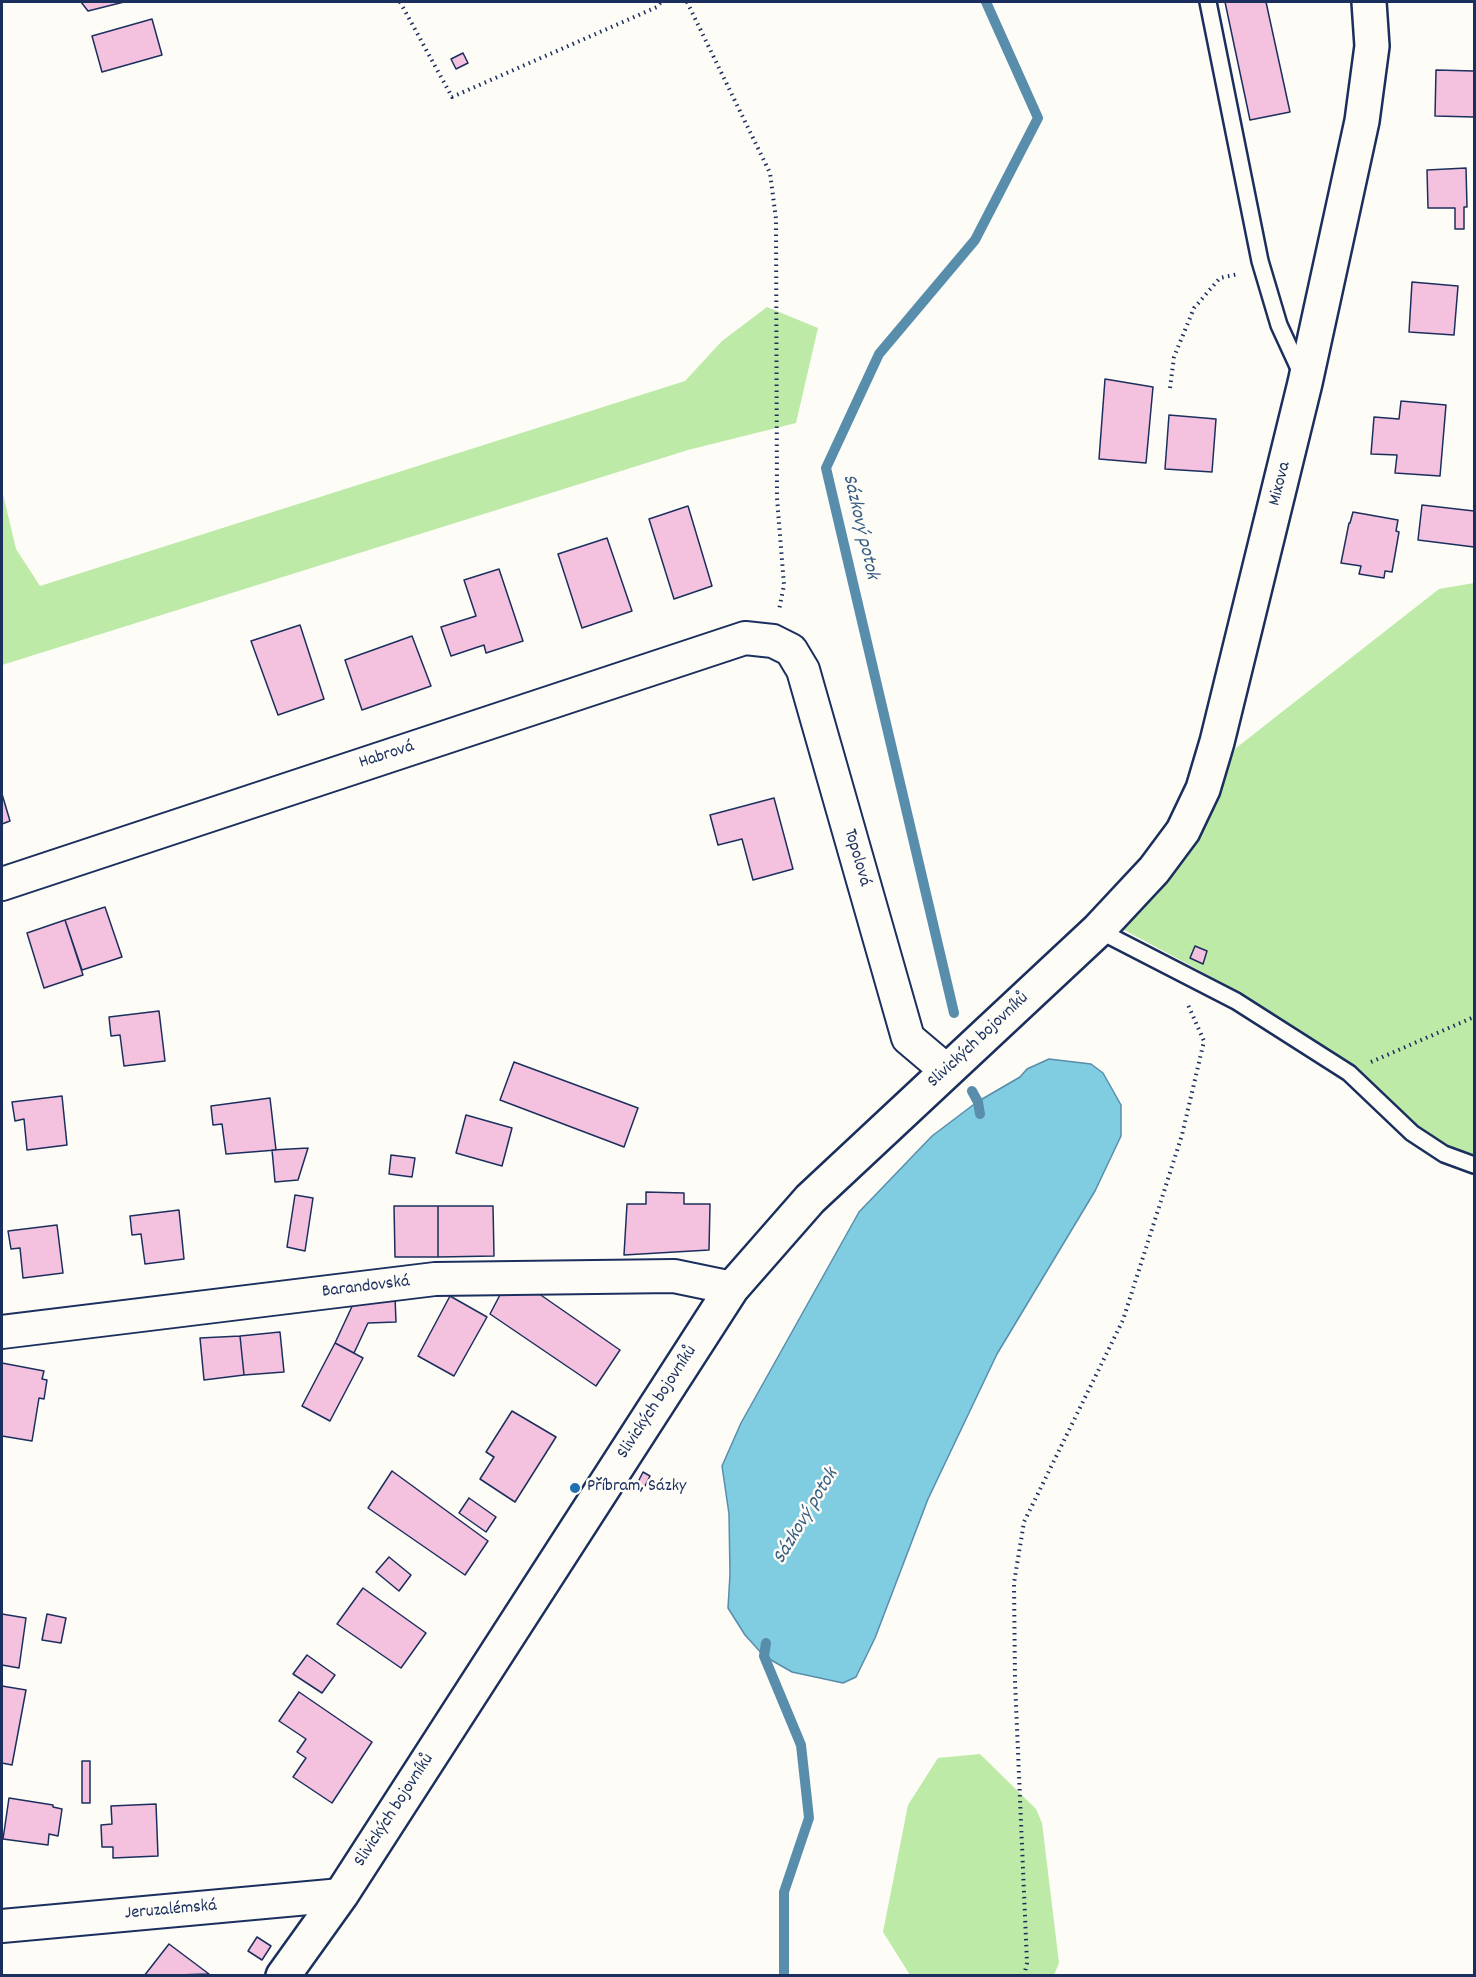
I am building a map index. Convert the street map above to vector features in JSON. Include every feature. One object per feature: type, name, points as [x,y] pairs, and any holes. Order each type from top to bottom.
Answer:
[{"type":"street","name":"Mixova","points":[[1098,930],[1154,870],[1183,831],[1203,789],[1217,742],[1305,383],[1362,121],[1372,46],[1369,2]]},
{"type":"street","name":"Habrová","points":[[2,884],[745,638],[773,641]]},
{"type":"street","name":"Topolová","points":[[773,641],[791,650],[803,670],[908,1038],[947,1071]]},
{"type":"street","name":"Slivických bojovníků","points":[[283,1976],[341,1895],[732,1288],[810,1199],[1098,930]]},
{"type":"street","name":"Barandovská","points":[[2,1332],[435,1280],[674,1276],[732,1288]]},
{"type":"street","name":"Jeruzalémská","points":[[2,1926],[341,1895]]},
{"type":"lane","points":[[1208,2],[1263,270],[1279,325],[1305,383]]},
{"type":"lane","points":[[1098,930],[1236,1001],[1348,1073],[1413,1133],[1444,1154],[1474,1165]]},
{"type":"path","points":[[400,2],[452,97],[657,7],[661,2]]},
{"type":"path","points":[[687,2],[770,173],[776,219],[777,498],[784,585],[773,641]]},
{"type":"path","points":[[1170,388],[1174,357],[1194,308],[1220,278],[1263,270]]},
{"type":"path","points":[[1024,1976],[1027,1962],[1015,1681],[1014,1583],[1024,1522],[1123,1320],[1182,1135],[1204,1041],[1170,966]]},
{"type":"path","points":[[1348,1073],[1474,1017]]},
{"type":"green space","points":[[767,307],[818,328],[796,423],[688,450],[2,665],[2,490],[16,549],[40,586],[685,381],[722,341]]},
{"type":"green space","points":[[1474,583],[1474,1160],[1440,1149],[1208,975],[1113,924],[1194,831],[1236,748],[1439,589]]},
{"type":"green space","points":[[980,1754],[1036,1809],[1042,1823],[1059,1963],[1054,1975],[910,1975],[883,1932],[908,1805],[938,1758]]},
{"type":"water","points":[[1049,1059],[1091,1064],[1103,1073],[1121,1105],[1121,1136],[1095,1191],[997,1354],[928,1499],[875,1638],[856,1677],[843,1683],[792,1672],[764,1656],[745,1635],[728,1608],[729,1514],[722,1466],[741,1423],[859,1212],[932,1136],[977,1102],[1020,1077],[1027,1069]]},
{"type":"building","points":[[81,2],[124,2],[88,11]]},
{"type":"building","points":[[1225,2],[1266,2],[1290,112],[1250,120]]},
{"type":"building","points":[[152,19],[162,55],[102,72],[92,36]]},
{"type":"building","points":[[463,53],[468,63],[456,69],[451,59]]},
{"type":"building","points":[[1436,70],[1474,71],[1474,117],[1435,116]]},
{"type":"building","points":[[1466,168],[1467,207],[1464,207],[1464,229],[1455,229],[1455,208],[1428,208],[1427,170]]},
{"type":"building","points":[[1412,282],[1458,286],[1454,335],[1409,332]]},
{"type":"building","points":[[1105,379],[1153,387],[1146,463],[1099,459]]},
{"type":"building","points":[[1401,401],[1446,405],[1440,476],[1395,473],[1397,455],[1371,454],[1374,417],[1399,419]]},
{"type":"building","points":[[1169,415],[1216,419],[1212,472],[1165,469]]},
{"type":"building","points":[[1422,505],[1474,511],[1474,547],[1418,540]]},
{"type":"building","points":[[688,506],[712,586],[674,599],[649,519]]},
{"type":"building","points":[[1353,512],[1398,520],[1396,531],[1399,532],[1392,572],[1385,571],[1384,578],[1359,574],[1361,566],[1341,563]]},
{"type":"building","points":[[607,538],[632,611],[582,628],[558,554]]},
{"type":"building","points":[[499,569],[523,641],[486,653],[484,645],[451,656],[441,627],[476,616],[464,580]]},
{"type":"building","points":[[300,625],[324,699],[278,715],[251,641]]},
{"type":"building","points":[[412,636],[431,686],[362,710],[345,660]]},
{"type":"building","points":[[2,794],[10,821],[2,824]]},
{"type":"building","points":[[774,798],[793,869],[753,880],[742,839],[718,845],[710,815]]},
{"type":"building","points":[[105,907],[122,957],[82,970],[65,920]]},
{"type":"building","points":[[65,920],[83,975],[44,988],[27,933]]},
{"type":"building","points":[[1195,946],[1207,951],[1203,964],[1190,958]]},
{"type":"building","points":[[159,1011],[165,1061],[124,1066],[120,1035],[111,1036],[109,1017]]},
{"type":"building","points":[[514,1062],[638,1108],[624,1147],[500,1100]]},
{"type":"building","points":[[62,1096],[67,1145],[27,1150],[24,1119],[15,1121],[12,1102]]},
{"type":"building","points":[[270,1098],[276,1150],[226,1154],[222,1124],[213,1125],[211,1106]]},
{"type":"building","points":[[466,1115],[512,1128],[502,1166],[456,1153]]},
{"type":"building","points":[[308,1148],[298,1180],[275,1182],[272,1150]]},
{"type":"building","points":[[391,1155],[415,1158],[412,1177],[389,1174]]},
{"type":"building","points":[[646,1192],[684,1193],[684,1204],[710,1204],[709,1250],[624,1255],[627,1204],[646,1204]]},
{"type":"building","points":[[295,1195],[313,1198],[305,1251],[287,1247]]},
{"type":"building","points":[[394,1206],[438,1206],[438,1257],[395,1257]]},
{"type":"building","points":[[438,1206],[493,1206],[494,1256],[438,1257]]},
{"type":"building","points":[[179,1210],[184,1259],[145,1264],[141,1234],[132,1235],[130,1216]]},
{"type":"building","points":[[57,1225],[63,1273],[23,1278],[20,1248],[11,1249],[8,1231]]},
{"type":"building","points":[[502,1291],[535,1291],[620,1350],[596,1386],[490,1314]]},
{"type":"building","points":[[450,1296],[487,1317],[454,1376],[418,1356]]},
{"type":"building","points":[[395,1297],[396,1322],[368,1323],[354,1353],[335,1343],[355,1300]]},
{"type":"building","points":[[280,1332],[284,1372],[244,1375],[240,1336]]},
{"type":"building","points":[[240,1336],[244,1375],[204,1380],[200,1338]]},
{"type":"building","points":[[335,1343],[363,1358],[330,1421],[302,1406]]},
{"type":"building","points":[[2,1363],[44,1371],[42,1379],[47,1380],[44,1399],[39,1398],[32,1441],[2,1436]]},
{"type":"building","points":[[512,1411],[556,1437],[515,1502],[480,1479],[494,1457],[486,1452]]},
{"type":"building","points":[[392,1471],[488,1541],[465,1575],[368,1508]]},
{"type":"building","points":[[643,1472],[650,1476],[644,1488],[637,1484]]},
{"type":"building","points":[[469,1498],[496,1517],[486,1532],[459,1513]]},
{"type":"building","points":[[389,1557],[411,1575],[399,1591],[376,1572]]},
{"type":"building","points":[[363,1588],[426,1633],[401,1668],[337,1624]]},
{"type":"building","points":[[2,1614],[26,1618],[19,1668],[2,1665]]},
{"type":"building","points":[[47,1614],[66,1618],[61,1643],[42,1640]]},
{"type":"building","points":[[307,1655],[335,1675],[322,1693],[293,1674]]},
{"type":"building","points":[[2,1686],[26,1690],[12,1765],[2,1763]]},
{"type":"building","points":[[299,1692],[372,1742],[332,1803],[293,1777],[306,1758],[297,1752],[306,1739],[279,1721]]},
{"type":"building","points":[[82,1761],[90,1761],[90,1803],[82,1803]]},
{"type":"building","points":[[9,1798],[53,1805],[53,1807],[62,1809],[58,1836],[49,1834],[48,1845],[3,1839]]},
{"type":"building","points":[[156,1804],[158,1856],[113,1858],[113,1847],[102,1847],[101,1825],[112,1824],[111,1806]]},
{"type":"building","points":[[257,1937],[271,1946],[262,1960],[248,1951]]},
{"type":"building","points":[[169,1944],[209,1974],[144,1976]]},
{"type":"waterway","name":"Sázkový potok","points":[[954,1013],[826,468],[879,354],[975,240],[1038,118],[986,2]]},
{"type":"waterway","name":"Sázkový potok","points":[[972,1091],[978,1102],[980,1114]]},
{"type":"waterway","name":"Sázkový potok","points":[[766,1643],[764,1656],[801,1745],[809,1818],[784,1892],[784,1976]]},
{"type":"place","name":"Příbram, Sázky","points":[[575,1488]]}]
